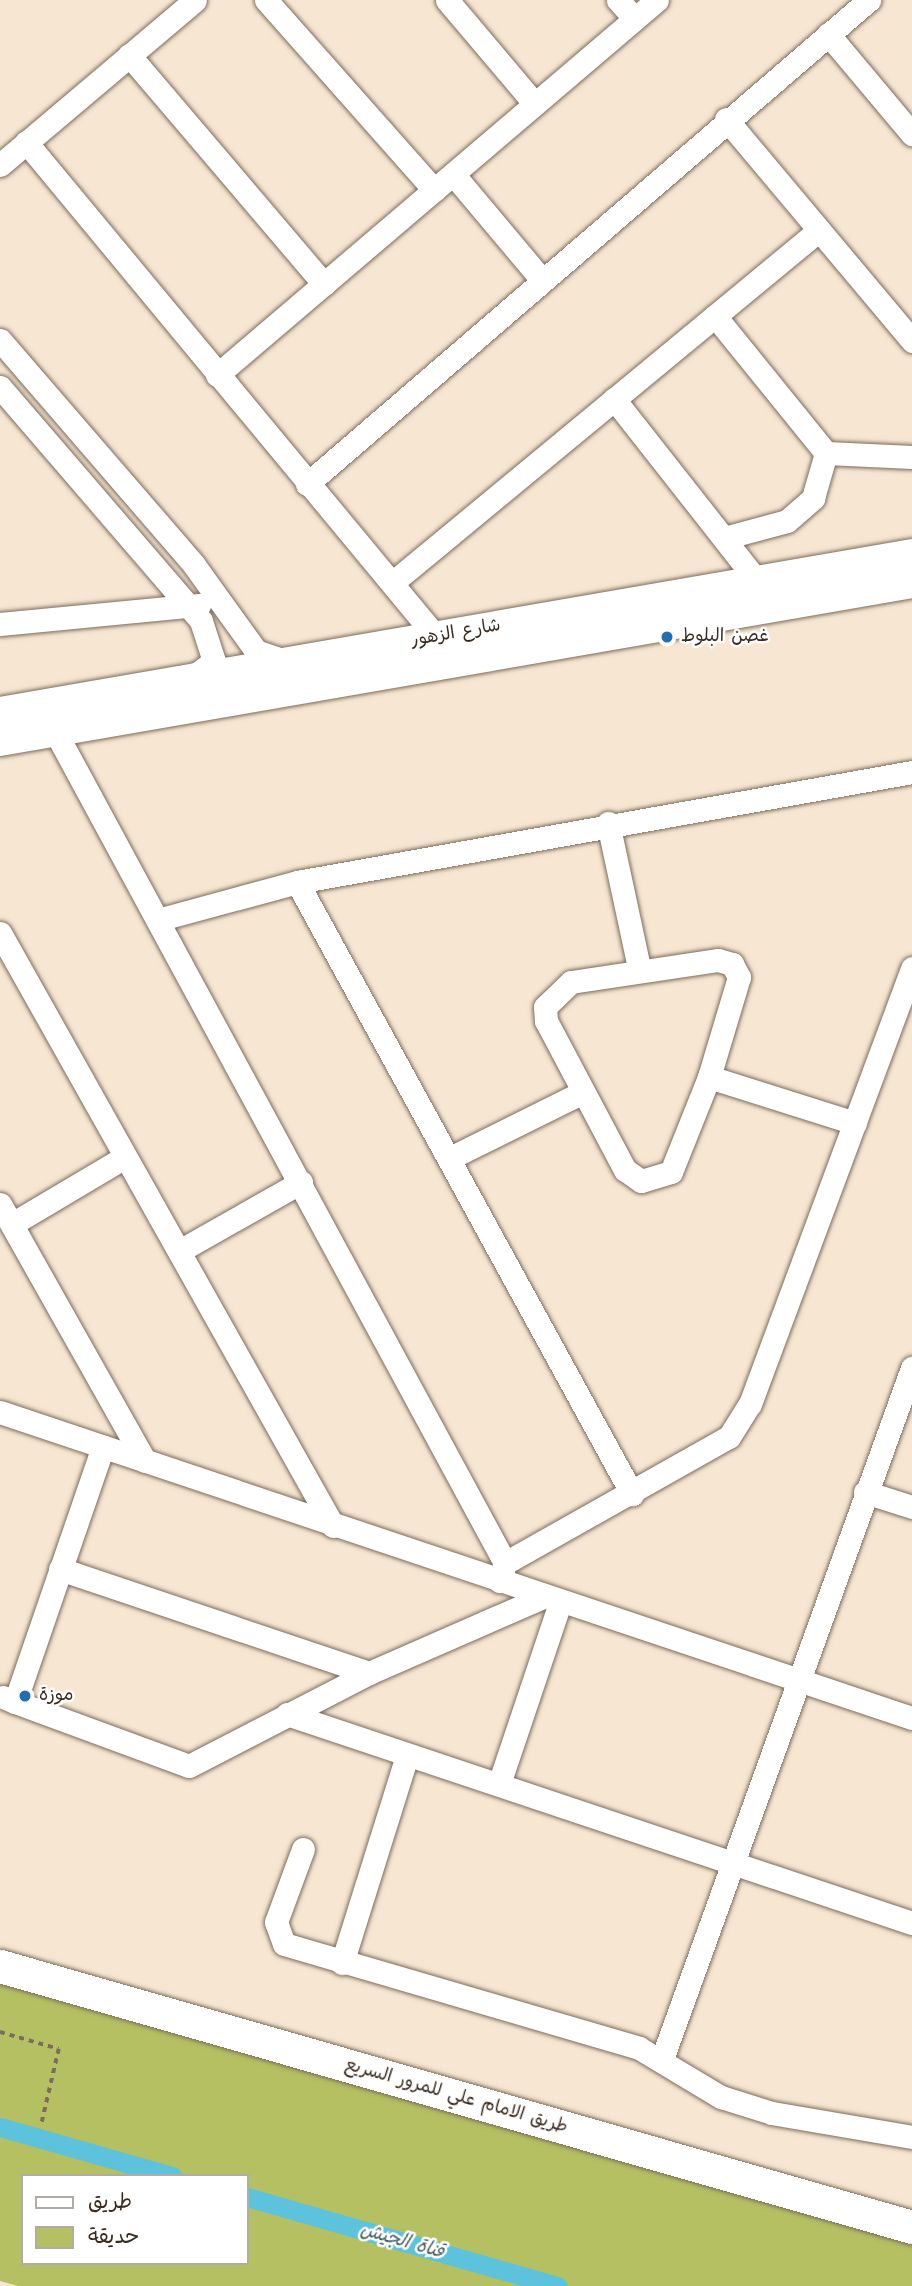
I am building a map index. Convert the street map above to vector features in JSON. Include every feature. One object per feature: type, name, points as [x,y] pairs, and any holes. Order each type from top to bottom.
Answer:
[{"type":"highway","name":"طريق الامام علي للمرور السريع","points":[[0,1966],[912,2227]]},
{"type":"highway","points":[[866,2214],[912,2212]]},
{"type":"main road","name":"شارع الزهور","points":[[0,712],[912,554]]},
{"type":"main road","name":"شارع الزهور","points":[[0,741],[912,583]]},
{"type":"street","points":[[0,165],[195,0]]},
{"type":"street","points":[[266,0],[434,190]]},
{"type":"street","points":[[447,0],[535,104]]},
{"type":"street","points":[[618,0],[635,19]]},
{"type":"street","points":[[217,375],[657,0]]},
{"type":"street","points":[[307,484],[726,119],[869,0]]},
{"type":"street","points":[[828,34],[912,134]]},
{"type":"street","points":[[129,55],[324,284]]},
{"type":"street","points":[[726,119],[912,341]]},
{"type":"street","points":[[26,142],[437,638]]},
{"type":"street","points":[[453,174],[542,280]]},
{"type":"street","points":[[392,583],[819,230]]},
{"type":"street","points":[[715,316],[826,453],[912,457]]},
{"type":"street","points":[[0,340],[223,603],[264,659],[295,661]]},
{"type":"street","points":[[0,387],[188,606],[214,653],[210,667],[183,681]]},
{"type":"street","points":[[614,399],[757,581]]},
{"type":"street","points":[[724,538],[787,521],[813,498],[826,453]]},
{"type":"street","points":[[0,624],[223,603]]},
{"type":"street","points":[[56,733],[161,919],[503,1572]]},
{"type":"street","points":[[161,919],[297,883],[608,823],[912,772]]},
{"type":"street","points":[[608,823],[639,967]]},
{"type":"street","points":[[297,883],[452,1157],[632,1493]]},
{"type":"street","points":[[0,933],[125,1157],[181,1250],[333,1526]]},
{"type":"street","points":[[718,960],[736,970],[737,990],[709,1077],[671,1171],[652,1183],[625,1170],[546,1021],[545,1007],[571,982],[639,967],[718,960]]},
{"type":"street","points":[[503,1572],[729,1437],[750,1404],[912,968]]},
{"type":"street","points":[[709,1077],[855,1124]]},
{"type":"street","points":[[452,1157],[583,1092]]},
{"type":"street","points":[[125,1157],[6,1214],[145,1461]]},
{"type":"street","points":[[181,1250],[301,1182]]},
{"type":"street","points":[[662,2059],[797,1676],[912,1368]]},
{"type":"street","points":[[0,1412],[333,1526],[503,1572],[552,1600],[797,1676],[912,1718]]},
{"type":"street","points":[[103,1447],[60,1569],[7,1699],[189,1766],[369,1673],[552,1600]]},
{"type":"street","points":[[865,1492],[912,1507]]},
{"type":"street","points":[[60,1569],[369,1673]]},
{"type":"street","points":[[499,1784],[552,1600]]},
{"type":"street","points":[[287,1714],[912,1923]]},
{"type":"street","points":[[342,1963],[407,1755]]},
{"type":"street","points":[[303,1849],[276,1922],[278,1934],[285,1944],[662,2059],[721,2096],[772,2113],[912,2137]]},
{"type":"path","points":[[0,2032],[59,2049],[42,2122]]},
{"type":"green space","points":[[0,1974],[912,2233],[912,2286],[18,2286],[0,2281]]},
{"type":"waterway","name":"قناة الجيش","points":[[0,2127],[165,2174]]},
{"type":"waterway","name":"قناة الجيش","points":[[248,2197],[557,2286]]},
{"type":"place","name":"غصن البلوط","points":[[667,637]]},
{"type":"place","name":"موزة","points":[[25,1696]]}]
